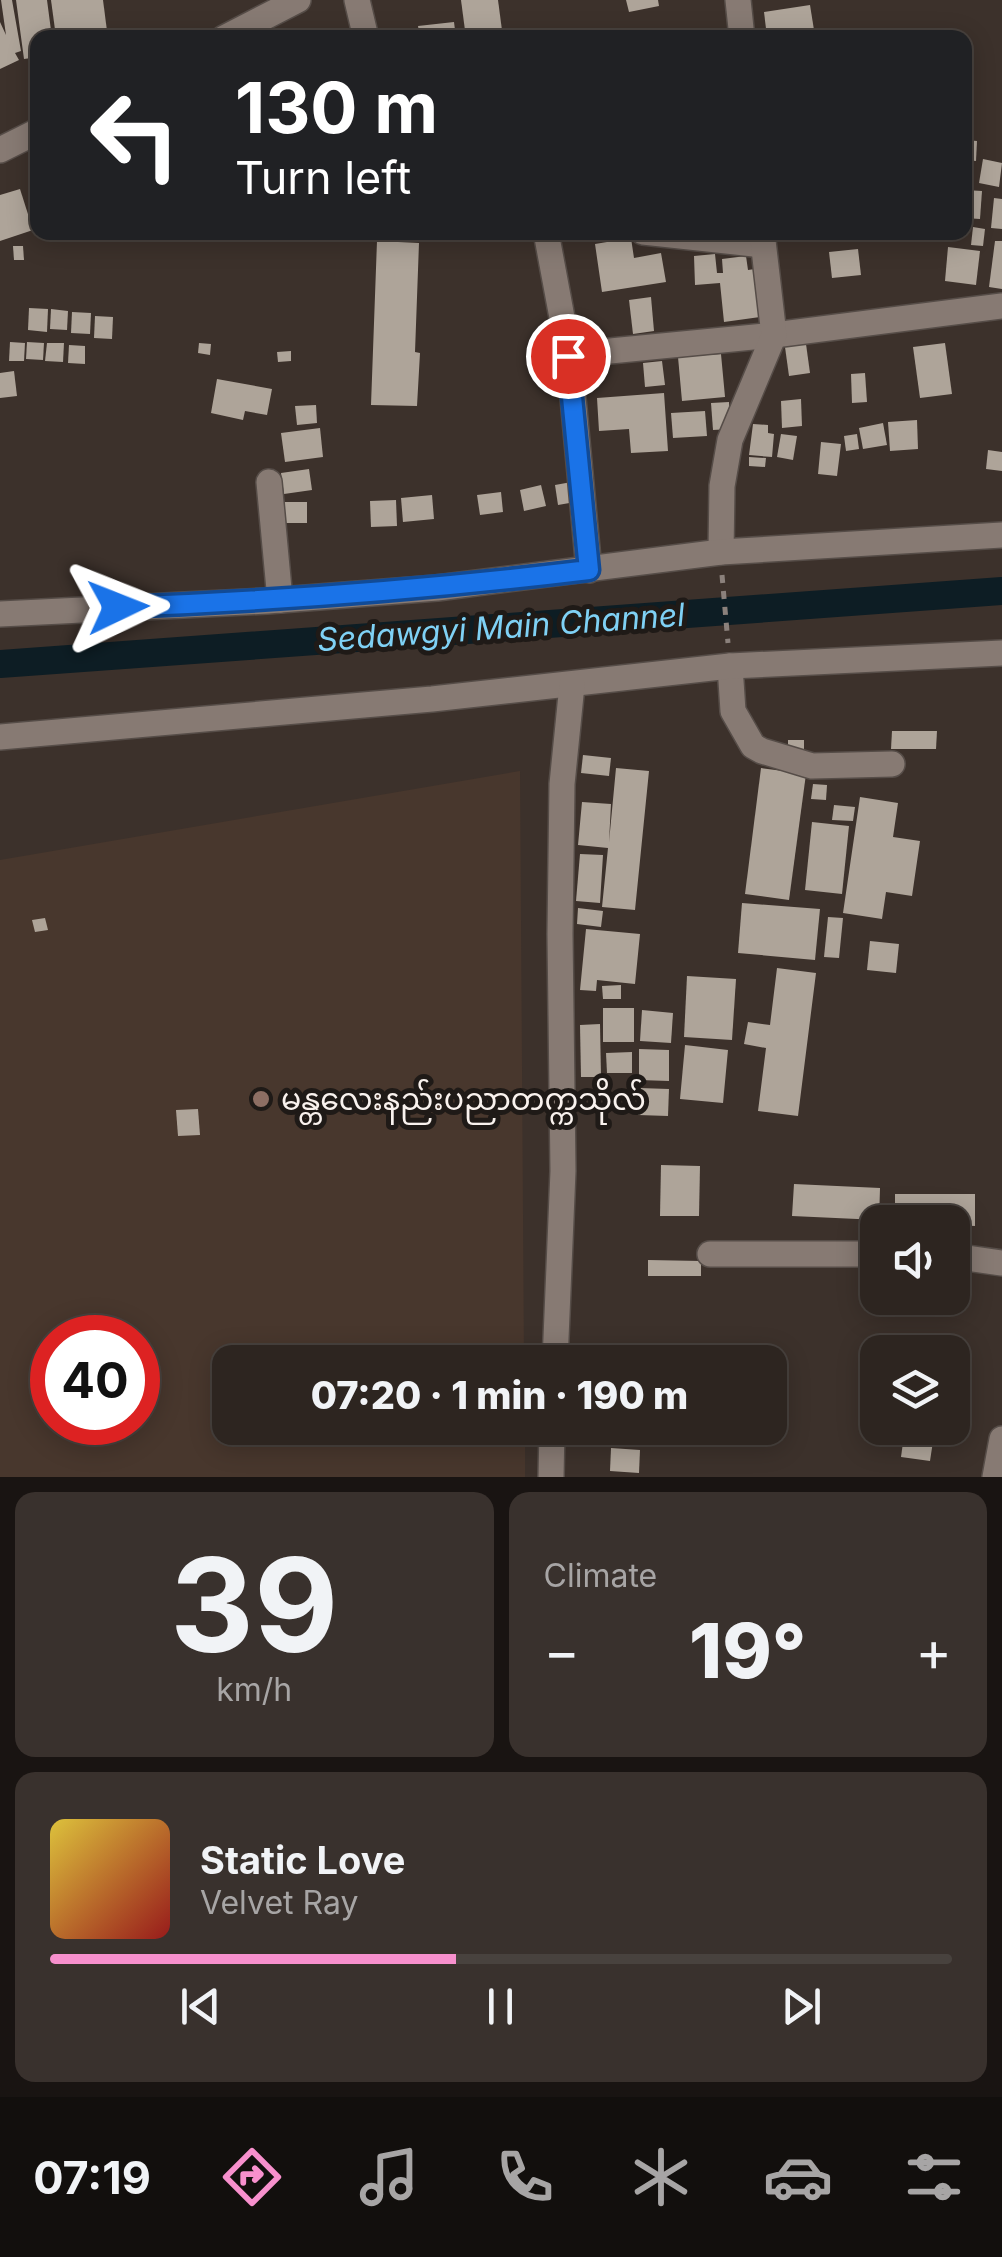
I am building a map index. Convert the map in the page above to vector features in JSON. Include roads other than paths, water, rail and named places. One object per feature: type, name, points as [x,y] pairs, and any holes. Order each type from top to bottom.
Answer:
[{"type":"street","points":[[240,30],[298,0]]},
{"type":"street","points":[[357,0],[364,30]]},
{"type":"street","points":[[738,0],[741,30]]},
{"type":"street","points":[[0,150],[30,135]]},
{"type":"street","points":[[547,240],[568,356],[589,570]]},
{"type":"street","points":[[722,563],[722,486],[730,440],[774,335],[762,240]]},
{"type":"street","points":[[568,356],[1002,306]]},
{"type":"street","points":[[269,482],[280,600]]},
{"type":"street","points":[[0,614],[437,588],[589,570],[722,563],[1002,534]]},
{"type":"street","points":[[0,737],[572,684],[729,654],[1002,652]]},
{"type":"street","points":[[729,654],[733,712],[753,746],[812,766],[892,764]]},
{"type":"street","points":[[556,1345],[563,1171],[562,784],[572,684]]},
{"type":"street","points":[[710,1254],[860,1254]]},
{"type":"street","points":[[970,1259],[1002,1263]]},
{"type":"street","points":[[995,1477],[1002,1439]]},
{"type":"street","points":[[551,1477],[552,1445]]},
{"type":"waterway","name":"Sedawgyi Main Channel","points":[[0,664],[1002,591]]},
{"type":"place","name":"မန္တလေးနည်းပညာတက္ကသိုလ်","points":[[261,1099]]}]
